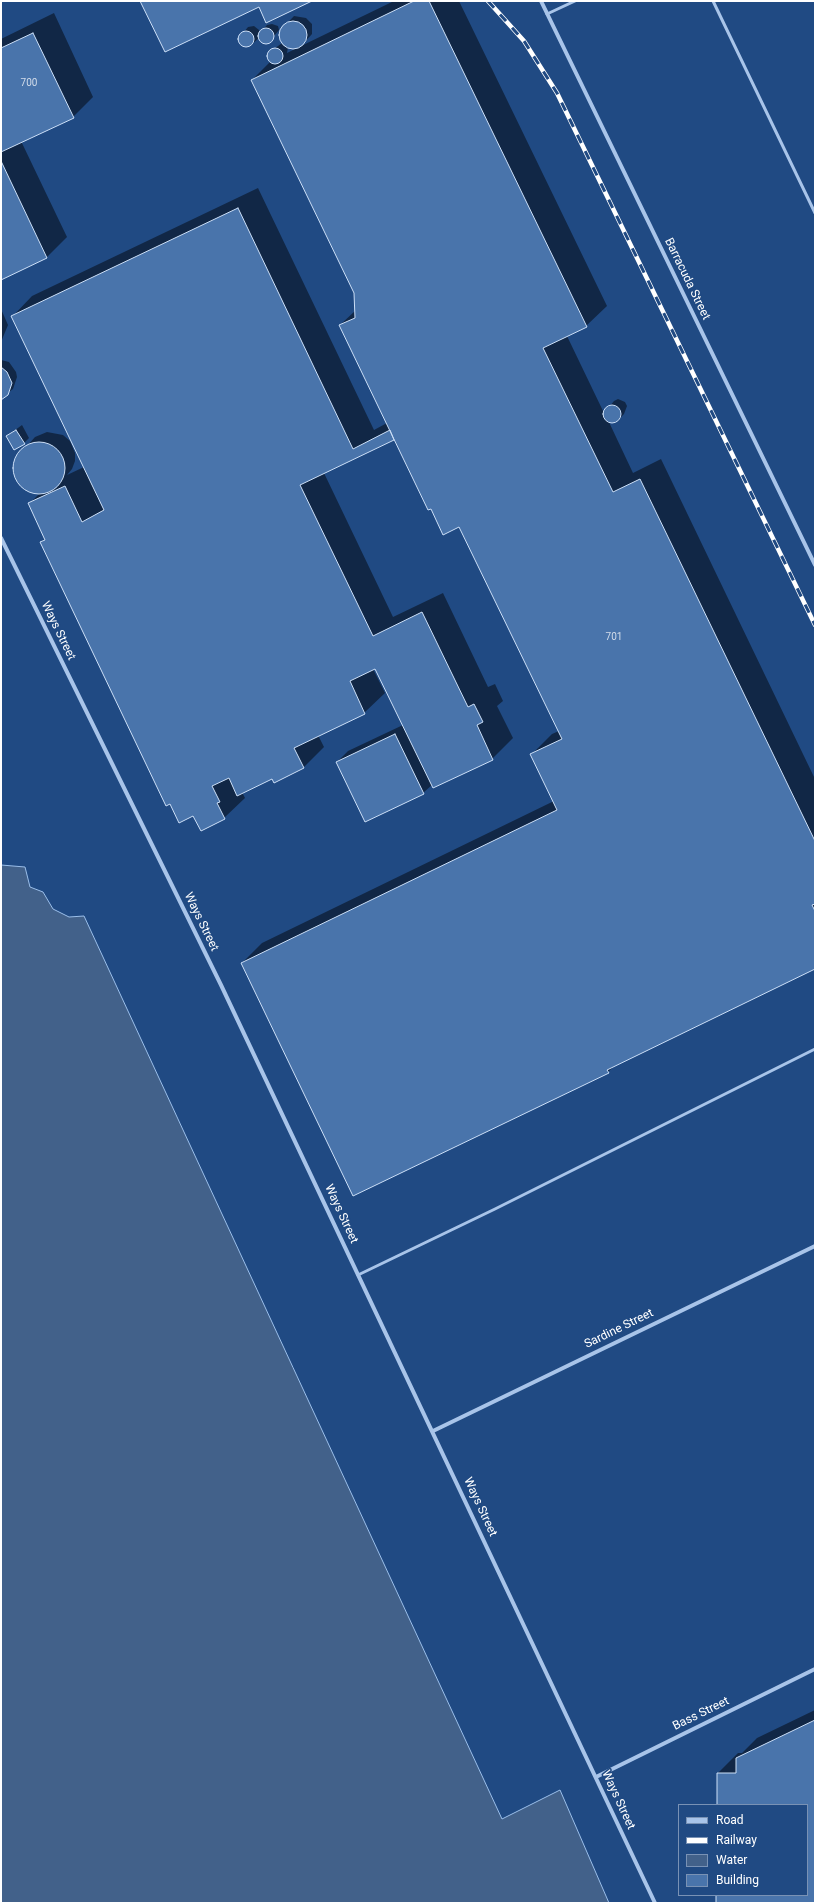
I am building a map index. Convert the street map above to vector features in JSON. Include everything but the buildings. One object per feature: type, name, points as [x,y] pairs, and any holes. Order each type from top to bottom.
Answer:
[{"type":"street","name":"Barracuda Street","points":[[541,1],[815,565]]},
{"type":"street","name":"Ways Street","points":[[1,538],[221,985],[433,1430],[655,1903]]},
{"type":"street","name":"Sardine Street","points":[[433,1430],[815,1246]]},
{"type":"street","name":"Bass Street","points":[[596,1777],[815,1668]]},
{"type":"lane","points":[[547,14],[575,1]]},
{"type":"lane","points":[[718,1],[713,2],[815,213]]},
{"type":"lane","points":[[358,1275],[502,1206],[815,1049]]},
{"type":"water","points":[[1,865],[25,867],[30,887],[43,892],[53,909],[69,917],[84,916],[502,1819],[560,1790],[609,1903],[1,1903]]},
{"type":"railway","points":[[488,1],[524,41],[557,93],[815,625]]}]
